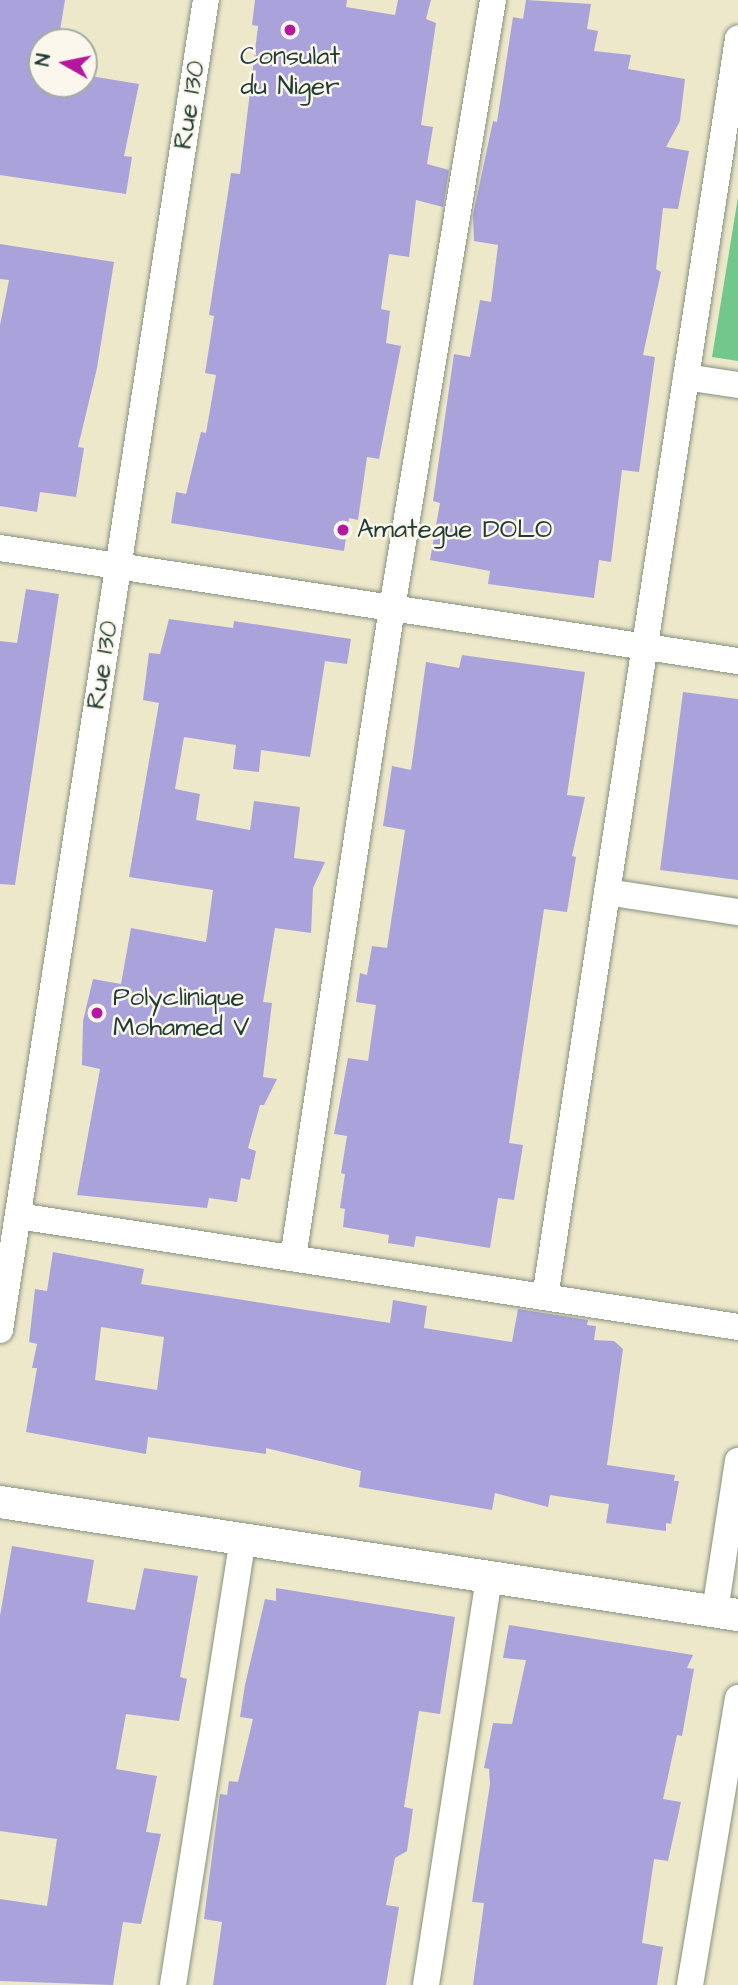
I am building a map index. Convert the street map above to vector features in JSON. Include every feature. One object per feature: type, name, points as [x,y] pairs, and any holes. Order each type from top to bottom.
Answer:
[{"type":"street","name":"Rue 130","points":[[0,1330],[206,0]]},
{"type":"street","points":[[293,1258],[392,608],[493,0]]},
{"type":"street","points":[[545,1297],[738,39]]},
{"type":"street","points":[[686,377],[738,385]]},
{"type":"street","points":[[0,548],[738,661]]},
{"type":"street","points":[[607,892],[738,912]]},
{"type":"street","points":[[18,1216],[738,1326]]},
{"type":"street","points":[[0,1502],[726,1613],[738,1461]]},
{"type":"street","points":[[173,1985],[243,1539]]},
{"type":"street","points":[[426,1985],[489,1577]]},
{"type":"street","points":[[690,1985],[738,1698]]},
{"type":"green space","points":[[738,197],[738,361],[712,357]]},
{"type":"building","points":[[0,0],[65,0],[60,28],[28,28],[28,98],[98,98],[98,77],[139,84],[124,156],[132,157],[126,194],[0,175]]},
{"type":"building","points":[[255,0],[347,0],[346,7],[395,15],[398,0],[431,0],[426,19],[436,23],[421,125],[433,127],[427,164],[449,170],[443,207],[416,200],[409,257],[389,254],[381,309],[390,311],[386,343],[401,346],[379,459],[367,457],[358,520],[349,518],[344,551],[171,523],[176,492],[186,494],[201,432],[206,433],[216,375],[205,373],[214,316],[209,315],[231,173],[240,174],[258,26],[252,25]]},
{"type":"building","points":[[526,0],[591,4],[587,29],[598,31],[594,51],[631,55],[628,69],[685,79],[680,121],[666,147],[689,151],[678,209],[663,208],[656,269],[661,272],[643,355],[655,357],[639,472],[622,470],[611,562],[599,560],[594,598],[488,584],[490,571],[430,560],[440,503],[433,501],[454,354],[470,357],[480,300],[491,302],[498,245],[474,241],[473,215],[493,121],[497,122],[513,17],[523,19]]},
{"type":"building","points":[[0,244],[114,262],[97,368],[78,447],[84,448],[76,497],[40,492],[37,512],[0,506],[0,325],[9,280],[0,279]]},
{"type":"building","points":[[26,589],[59,594],[15,885],[0,884],[0,641],[17,643]]},
{"type":"building","points":[[169,619],[233,628],[234,621],[351,639],[347,664],[325,661],[310,757],[261,750],[259,772],[233,769],[236,745],[184,737],[175,789],[200,794],[196,820],[250,830],[254,801],[300,807],[294,858],[325,862],[313,888],[311,933],[275,928],[263,1002],[272,1003],[263,1077],[277,1079],[264,1105],[260,1105],[248,1148],[256,1151],[250,1180],[241,1178],[237,1202],[209,1198],[207,1208],[77,1195],[100,1069],[82,1065],[83,1021],[93,979],[121,984],[131,928],[206,942],[213,890],[129,877],[159,703],[143,700],[149,653],[160,654]]},
{"type":"building","points":[[462,655],[585,672],[567,795],[585,797],[572,856],[576,857],[567,912],[544,909],[509,1143],[523,1145],[514,1200],[498,1198],[490,1248],[416,1236],[414,1247],[388,1243],[389,1235],[343,1227],[345,1209],[340,1208],[345,1174],[341,1173],[347,1136],[334,1134],[348,1058],[368,1061],[376,1005],[356,1002],[360,973],[367,975],[372,946],[387,948],[405,830],[383,826],[392,766],[411,770],[426,662],[459,668]]},
{"type":"building","points":[[683,692],[738,699],[738,880],[660,870]]},
{"type":"building","points":[[53,1252],[144,1269],[141,1284],[390,1323],[393,1300],[427,1306],[424,1328],[512,1342],[518,1309],[588,1320],[587,1325],[596,1326],[594,1340],[614,1341],[623,1349],[607,1465],[675,1475],[674,1481],[679,1481],[671,1524],[666,1523],[666,1531],[606,1523],[609,1504],[550,1495],[548,1507],[495,1493],[492,1510],[359,1487],[361,1471],[266,1448],[266,1454],[148,1437],[146,1454],[26,1432],[37,1368],[32,1368],[37,1344],[29,1342],[35,1289],[47,1291]],"holes":[[[101,1327],[164,1337],[157,1390],[95,1380]]]},
{"type":"building","points":[[12,1546],[94,1560],[87,1602],[135,1610],[144,1568],[198,1576],[180,1677],[187,1679],[179,1721],[126,1714],[116,1769],[157,1776],[146,1832],[161,1834],[141,1924],[123,1922],[113,1985],[0,1981],[0,1899],[47,1906],[57,1839],[0,1831],[0,1616]]},
{"type":"building","points":[[276,1588],[455,1617],[440,1714],[419,1711],[404,1807],[413,1809],[407,1851],[395,1858],[386,1905],[399,1907],[386,1985],[213,1985],[222,1922],[204,1919],[220,1794],[227,1795],[229,1781],[238,1782],[253,1719],[240,1717],[245,1685],[265,1599],[276,1601]]},
{"type":"building","points":[[509,1625],[693,1655],[687,1668],[694,1669],[682,1736],[677,1735],[663,1799],[681,1802],[668,1861],[654,1859],[642,1943],[663,1947],[657,1985],[473,1985],[484,1903],[472,1902],[490,1784],[489,1769],[484,1768],[493,1723],[512,1724],[526,1660],[503,1658]]},
{"type":"place","name":"Consulat du Niger","points":[[290,30]]},
{"type":"place","name":"Amategue DOLO","points":[[343,530]]},
{"type":"place","name":"Polyclinique Mohamed V","points":[[97,1013]]}]
